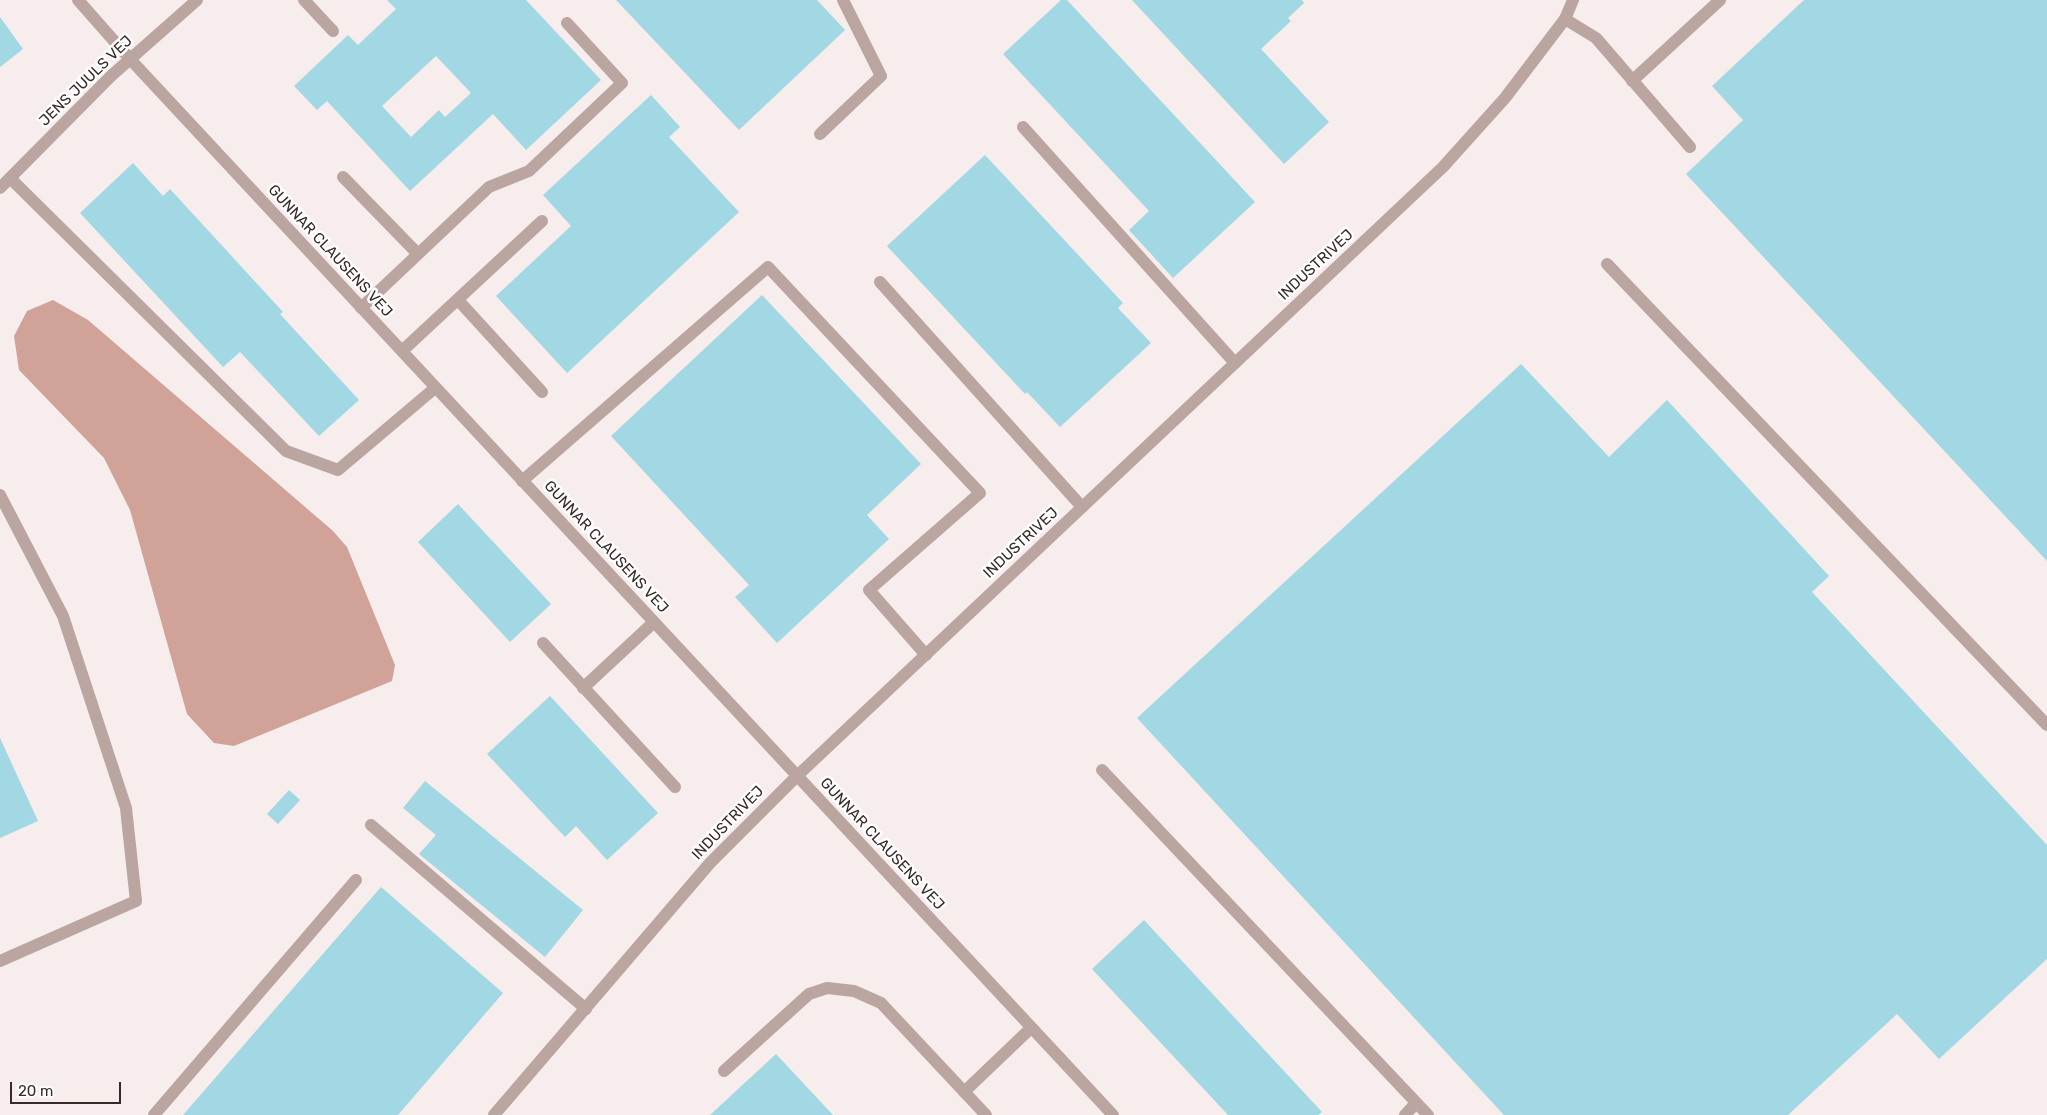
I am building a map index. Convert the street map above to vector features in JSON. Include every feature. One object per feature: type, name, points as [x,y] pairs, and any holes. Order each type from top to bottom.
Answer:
[{"type":"street","name":"GUNNAR CLAUSENS VEJ","points":[[78,0],[130,59],[435,388],[1113,1115]]},
{"type":"street","name":"JENS JUULS VEJ","points":[[0,188],[130,59],[197,0]]},
{"type":"street","points":[[304,0],[333,31]]},
{"type":"street","points":[[820,134],[881,76],[843,0]]},
{"type":"street","name":"INDUSTRIVEJ","points":[[494,1115],[710,863],[797,776],[1443,167],[1505,98],[1565,19],[1574,0]]},
{"type":"street","points":[[1632,80],[1720,0]]},
{"type":"street","points":[[1565,19],[1596,38],[1690,147]]},
{"type":"street","points":[[361,308],[489,187],[529,171],[622,83],[567,23]]},
{"type":"street","points":[[1023,127],[1235,364]]},
{"type":"street","points":[[343,176],[418,254]]},
{"type":"street","points":[[10,178],[286,451],[338,470],[435,388]]},
{"type":"street","points":[[402,351],[542,221]]},
{"type":"street","points":[[1607,264],[2047,725]]},
{"type":"street","points":[[522,481],[768,267],[980,493],[870,590],[926,655]]},
{"type":"street","points":[[880,282],[1082,507]]},
{"type":"street","points":[[458,300],[542,392]]},
{"type":"street","points":[[0,496],[63,616],[126,808],[136,901],[0,961]]},
{"type":"street","points":[[583,688],[654,622]]},
{"type":"street","points":[[543,643],[675,787]]},
{"type":"street","points":[[1102,770],[1428,1115]]},
{"type":"street","points":[[371,825],[586,1009]]},
{"type":"street","points":[[154,1115],[356,880]]},
{"type":"street","points":[[724,1071],[809,994],[827,988],[854,991],[881,1003],[986,1115]]},
{"type":"street","points":[[964,1092],[1030,1028]]},
{"type":"street","points":[[1405,1115],[1416,1103]]},
{"type":"shaded area","points":[[0,0],[2047,0],[2047,1115],[0,1115]]},
{"type":"shaded area","points":[[53,300],[88,320],[333,531],[347,547],[395,665],[392,681],[234,746],[214,743],[187,714],[130,510],[104,458],[19,370],[14,336],[27,311]]},
{"type":"building","points":[[387,0],[526,0],[601,80],[526,150],[493,114],[410,191],[327,101],[317,110],[294,86],[348,35],[358,45],[396,9]],"holes":[[[436,56],[471,93],[445,117],[439,110],[411,137],[382,106]]]},
{"type":"building","points":[[616,0],[817,0],[845,30],[739,130]]},
{"type":"building","points":[[1061,0],[1067,0],[1255,202],[1173,278],[1129,230],[1149,211],[1003,54]]},
{"type":"building","points":[[1132,0],[1302,0],[1304,3],[1288,18],[1291,21],[1261,49],[1329,122],[1284,164]]},
{"type":"building","points":[[1804,0],[2047,0],[2047,561],[1686,174],[1743,120],[1712,86]]},
{"type":"building","points":[[0,17],[23,49],[0,67]]},
{"type":"building","points":[[651,95],[680,127],[669,137],[739,212],[567,373],[496,296],[571,226],[543,195]]},
{"type":"building","points":[[985,155],[1123,303],[1118,308],[1151,343],[1060,427],[1027,392],[1025,394],[887,246]]},
{"type":"building","points":[[133,163],[163,196],[170,189],[283,312],[280,314],[359,400],[319,436],[240,352],[223,367],[80,213]]},
{"type":"building","points":[[762,295],[921,464],[867,515],[889,539],[777,643],[735,597],[749,585],[611,436]]},
{"type":"building","points":[[1521,364],[1609,457],[1667,400],[1829,576],[1812,592],[2047,845],[2047,959],[1939,1059],[1897,1014],[1788,1115],[1504,1115],[1137,718]]},
{"type":"building","points":[[458,504],[551,604],[510,642],[418,542]]},
{"type":"building","points":[[550,696],[658,813],[607,860],[576,826],[565,837],[487,754]]},
{"type":"building","points":[[0,738],[38,821],[0,838]]},
{"type":"building","points":[[425,781],[583,910],[545,957],[419,854],[436,835],[403,808]]},
{"type":"building","points":[[289,790],[300,800],[278,824],[267,814]]},
{"type":"building","points":[[381,887],[503,993],[398,1115],[183,1115]]},
{"type":"building","points":[[1144,920],[1322,1112],[1318,1115],[1228,1115],[1092,969]]},
{"type":"building","points":[[776,1054],[833,1115],[710,1115]]}]
